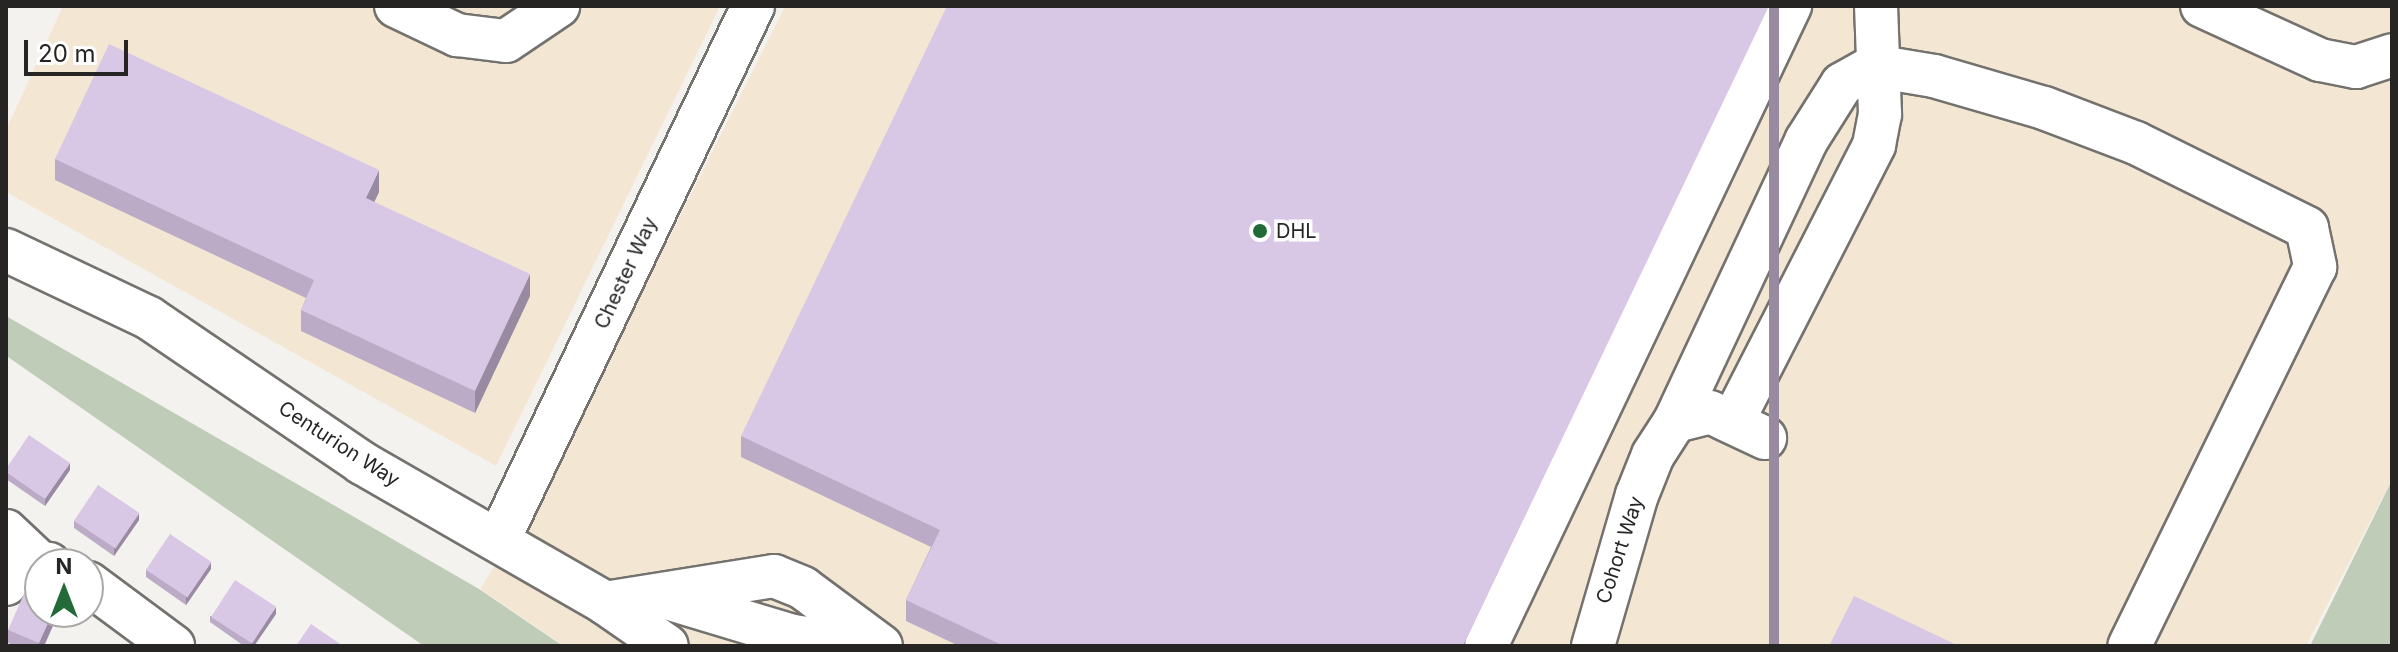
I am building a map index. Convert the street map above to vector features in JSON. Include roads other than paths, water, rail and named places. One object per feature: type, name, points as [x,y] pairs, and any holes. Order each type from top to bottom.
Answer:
[{"type":"street","points":[[396,6],[457,35],[506,41],[558,6]]},
{"type":"street","name":"Chester Way","points":[[499,539],[753,6]]},
{"type":"street","points":[[1486,646],[1790,6]]},
{"type":"street","points":[[1664,438],[1710,412],[1749,429],[1874,145],[1880,114],[1874,66],[1876,6]]},
{"type":"street","points":[[2202,6],[2320,60],[2356,67],[2392,55]]},
{"type":"street","points":[[1874,66],[1934,76],[2044,108],[2136,143],[2307,228],[2315,267],[2129,646]]},
{"type":"street","name":"Cohort Way","points":[[1593,646],[1664,438],[1806,141],[1842,84],[1874,66]]},
{"type":"street","name":"Centurion Way","points":[[6,250],[149,318],[362,463],[499,539],[605,603],[667,646]]},
{"type":"street","points":[[6,531],[24,558]]},
{"type":"street","points":[[605,603],[774,576],[803,588],[881,646]]},
{"type":"street","points":[[104,595],[173,646]]},
{"type":"street","points":[[650,595],[688,601],[740,623],[793,636],[867,646]]},
{"type":"place","name":"DHL","points":[[1260,231]]}]
